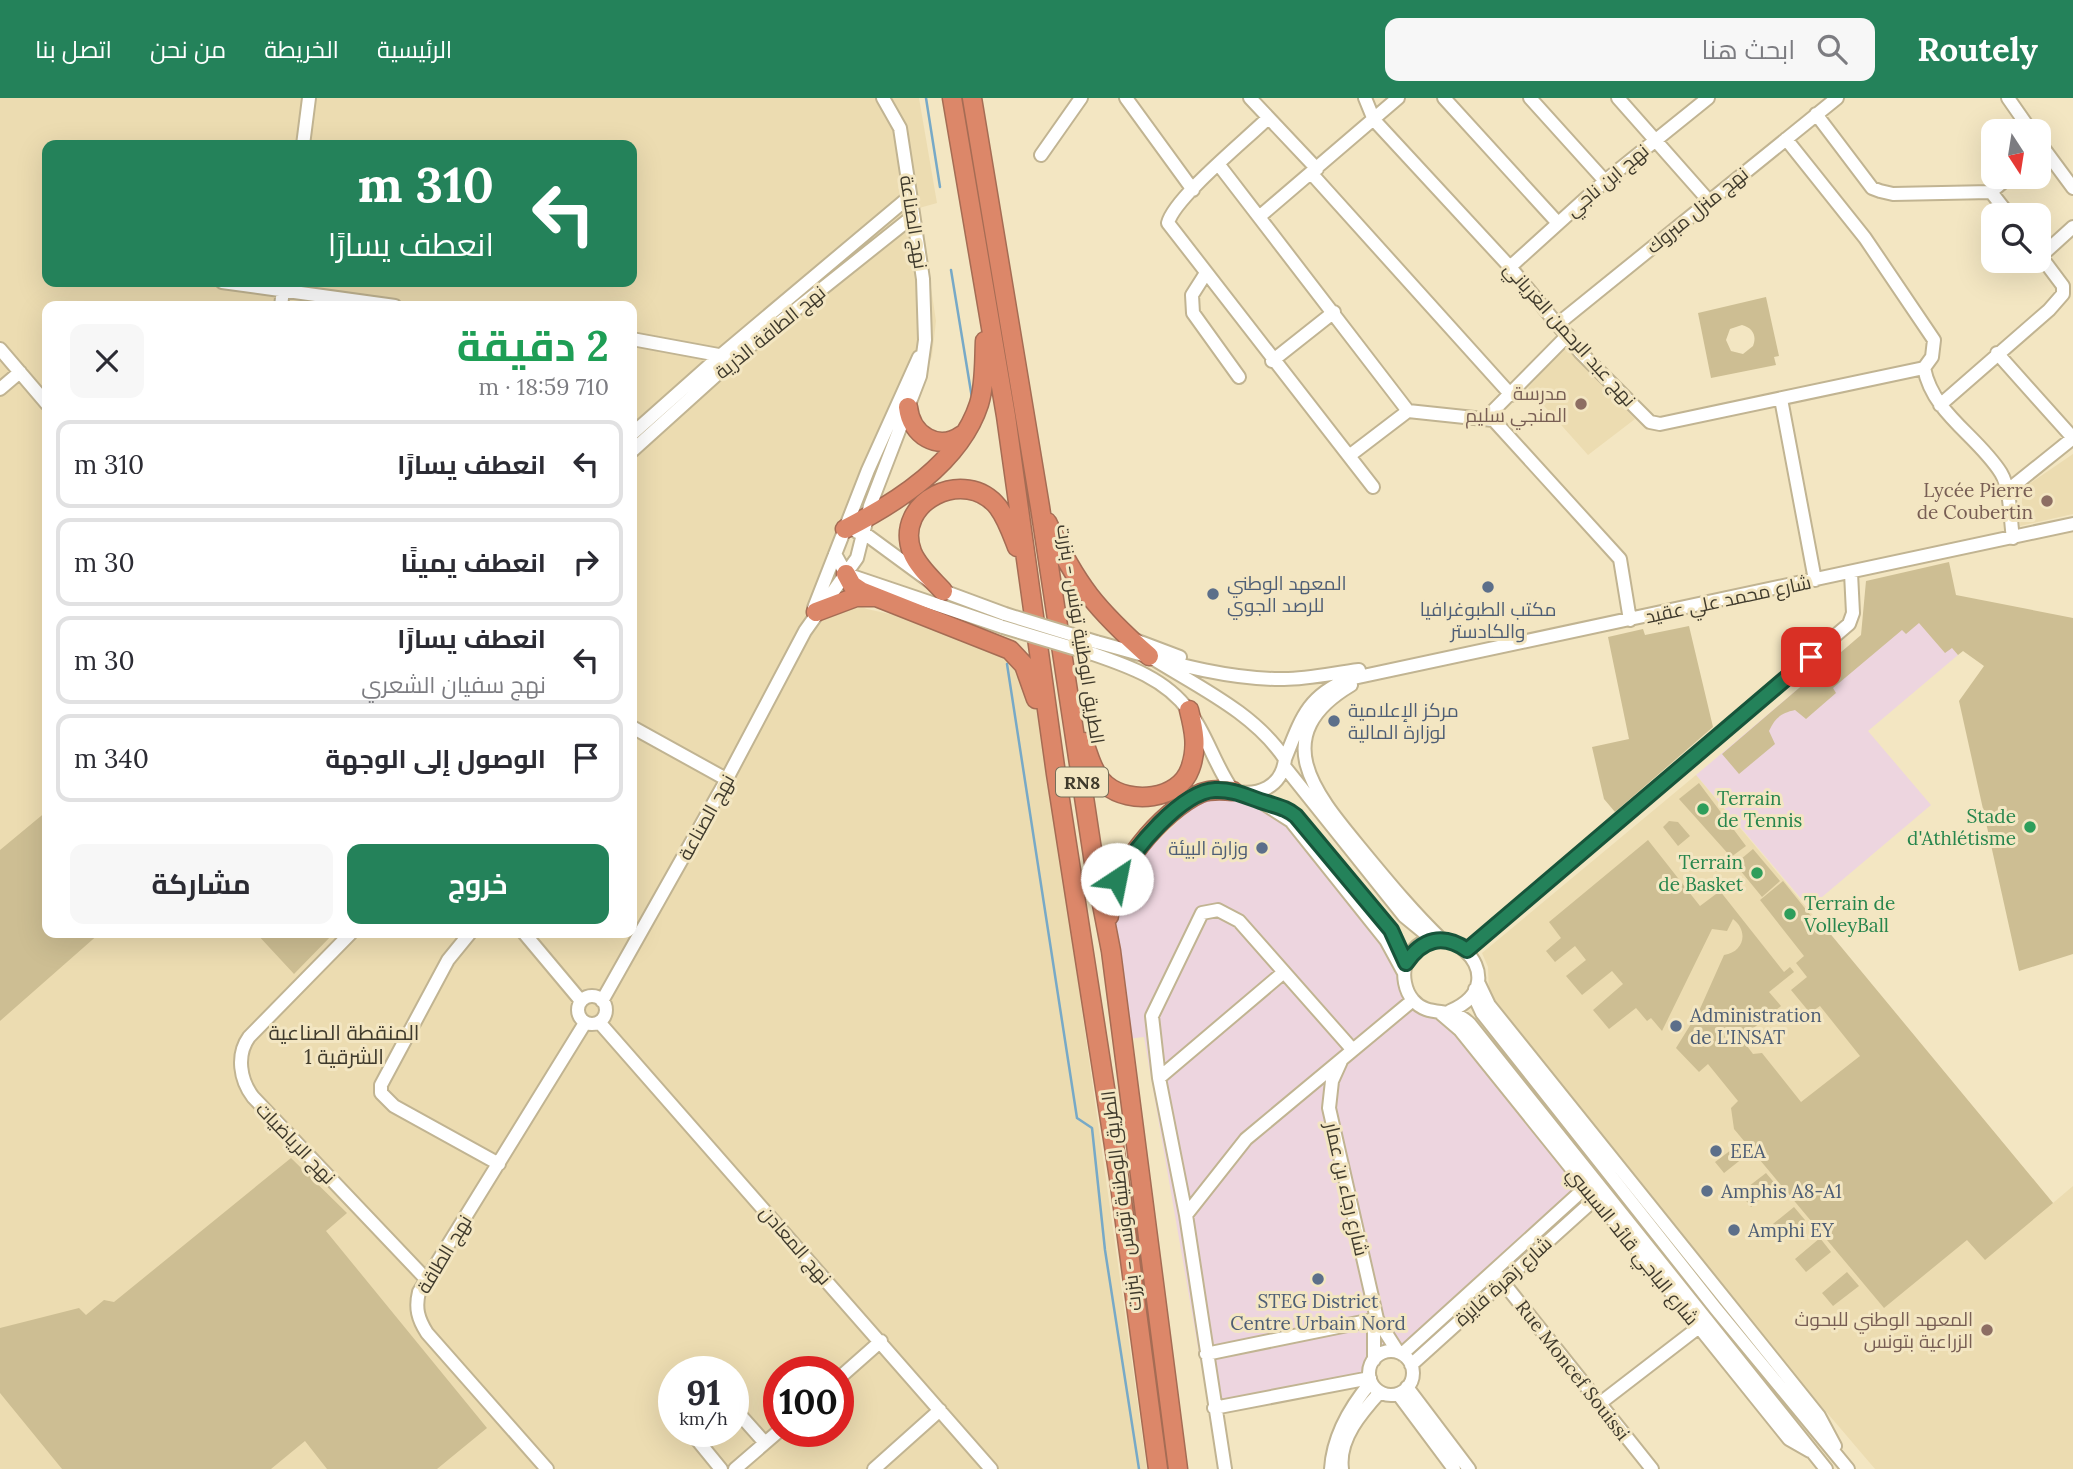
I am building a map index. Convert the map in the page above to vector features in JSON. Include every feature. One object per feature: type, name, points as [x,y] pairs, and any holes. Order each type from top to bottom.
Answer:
[{"type":"highway","name":"الطريق الوطنية تونس - بنزرت","points":[[952,98],[1006,416],[1056,774],[1117,1166],[1158,1469]]},
{"type":"highway","name":"الطريق الوطنية تونس - بنزرت","points":[[972,98],[1040,507],[1094,863],[1111,951],[1178,1469]]},
{"type":"highway","points":[[843,533],[865,526],[930,474],[965,433],[981,394],[984,295]]},
{"type":"highway","points":[[908,408],[913,426],[928,439],[947,442],[965,433]]},
{"type":"highway","points":[[943,591],[919,563],[912,552],[910,540],[919,509],[928,499],[949,488],[979,492],[998,508],[1028,583]]},
{"type":"highway","points":[[1040,507],[1073,575],[1095,606],[1149,656]]},
{"type":"highway","points":[[846,574],[855,589],[995,642],[1020,659],[1031,680],[1056,774]]},
{"type":"highway","points":[[816,612],[856,597],[880,597]]},
{"type":"highway","points":[[1073,716],[1095,771],[1106,785],[1120,793],[1141,798],[1168,791],[1190,771],[1196,744],[1189,710]]},
{"type":"highway","points":[[1111,951],[1108,912],[1117,879],[1137,850],[1188,800],[1203,792],[1241,793]]},
{"type":"street","points":[[304,140],[309,98]]},
{"type":"street","name":"نهج الصناعة","points":[[602,1001],[805,631],[857,558],[865,526],[920,376],[923,350],[923,279],[900,128],[883,98]]},
{"type":"street","points":[[1041,155],[1081,98]]},
{"type":"street","points":[[1126,98],[1193,190]]},
{"type":"street","points":[[1270,98],[1255,103],[1511,395]]},
{"type":"street","name":"نهج عبد الرحمن الغرياني","points":[[1365,98],[1374,120],[1510,267],[1559,323],[1580,352],[1650,422],[1660,424],[1924,368]]},
{"type":"street","points":[[1259,218],[1398,98]]},
{"type":"street","points":[[1444,98],[1557,222]]},
{"type":"street","points":[[1530,98],[1605,181]]},
{"type":"street","points":[[1618,98],[1709,201]]},
{"type":"street","name":"نهج ابن ناجي","points":[[1510,267],[1605,181],[1709,98]]},
{"type":"street","name":"نهج منزل مبروك","points":[[1559,323],[1836,98]]},
{"type":"street","points":[[2008,98],[2023,119]]},
{"type":"street","points":[[1816,114],[1872,188],[1893,194],[1991,192],[1995,189]]},
{"type":"street","points":[[1268,118],[1193,190],[1170,215],[1168,223],[1272,362],[1373,487]]},
{"type":"street","points":[[1786,139],[1865,238],[1934,340],[1932,357],[1924,368],[1928,387],[1940,405],[2001,473],[2007,491],[2013,538]]},
{"type":"street","points":[[2051,161],[2073,188]]},
{"type":"street","points":[[1219,165],[1408,411]]},
{"type":"street","points":[[1991,192],[2000,203]]},
{"type":"street","name":"نهج الطاقة الذرية","points":[[637,430],[909,197]]},
{"type":"street","name":"نهج الطاقة الذرية","points":[[637,446],[734,359],[912,216]]},
{"type":"street","points":[[2051,246],[2073,227]]},
{"type":"street","points":[[1940,405],[2049,310],[2063,294],[2063,286],[2051,270]]},
{"type":"street","points":[[1206,273],[1192,295],[1193,313],[1239,377]]},
{"type":"street","points":[[289,287],[367,301]]},
{"type":"street","points":[[1272,362],[1334,312]]},
{"type":"street","points":[[1568,335],[1489,415],[1620,559],[1630,620]]},
{"type":"street","points":[[637,340],[734,359]]},
{"type":"street","points":[[0,349],[42,398]]},
{"type":"street","name":"نهج الصناعة","points":[[805,631],[843,533],[923,350]]},
{"type":"street","points":[[1997,353],[2073,438],[2007,491]]},
{"type":"street","points":[[0,389],[20,373]]},
{"type":"street","points":[[1781,399],[1815,580]]},
{"type":"street","points":[[1349,456],[1408,411],[1493,419]]},
{"type":"street","name":"شارع محمد علي عقيد","points":[[1383,671],[2073,524]]},
{"type":"street","points":[[865,526],[943,591],[1004,621]]},
{"type":"street","points":[[835,554],[846,574],[1094,648],[1149,656],[1220,672],[1286,679],[1368,668],[1383,671]]},
{"type":"street","points":[[1467,950],[1849,624],[1853,613],[1851,573]]},
{"type":"street","points":[[1127,637],[1220,672]]},
{"type":"street","points":[[1094,648],[1141,671],[1189,710],[1241,793],[1266,803],[1301,833],[1405,968],[1406,987],[1413,1000],[1425,1009],[1445,1012],[1470,1024],[1826,1469]]},
{"type":"street","points":[[1149,656],[1250,720],[1273,741],[1284,763],[1404,916],[1437,939],[1455,942],[1467,950],[1475,962],[1476,1000],[1482,1013],[1716,1309],[1845,1466]]},
{"type":"street","points":[[1383,671],[1364,677],[1332,696],[1309,724],[1306,747],[1308,772],[1316,793],[1437,939]]},
{"type":"street","points":[[1241,793],[1272,786],[1310,704],[1328,687],[1349,678],[1364,677]]},
{"type":"street","points":[[637,730],[726,779]]},
{"type":"street","points":[[1225,1469],[1186,1215],[1159,1077],[1153,1011],[1202,913],[1218,910],[1239,920],[1352,1049]]},
{"type":"street","name":"نهج الرياضيات","points":[[346,938],[249,1037],[242,1047],[242,1073],[253,1097],[427,1280]]},
{"type":"street","points":[[466,938],[448,960],[381,1084],[381,1093],[394,1106],[499,1164]]},
{"type":"street","points":[[528,938],[581,1001]]},
{"type":"street","points":[[1405,968],[1416,948],[1437,939]]},
{"type":"street","points":[[1159,1077],[1284,972]]},
{"type":"street","points":[[1445,1012],[1461,1007],[1477,983]]},
{"type":"street","points":[[593,996],[602,1001],[606,1010],[599,1022],[585,1023],[578,1013],[581,1001],[593,996]]},
{"type":"street","points":[[1186,1215],[1247,1139],[1413,1000]]},
{"type":"street","name":"شارع الباجي قائد السبسي","points":[[1445,1012],[1788,1439],[1814,1453]]},
{"type":"street","name":"نهج المعادن","points":[[599,1022],[991,1469]]},
{"type":"street","name":"نهج الطاقة","points":[[548,1469],[427,1333],[419,1321],[417,1301],[427,1280],[585,1023]]},
{"type":"street","name":"شارع رجاء بن عمار","points":[[1342,1058],[1332,1081],[1329,1108],[1377,1320],[1400,1353]]},
{"type":"street","name":"شارع زهرة فايزة","points":[[1411,1365],[1586,1187]]},
{"type":"street","name":"شارع زهرة فايزة","points":[[1400,1353],[1596,1198]]},
{"type":"street","name":"Rue Moncef Souissi","points":[[1499,1276],[1652,1469]]},
{"type":"street","points":[[1206,1354],[1377,1320]]},
{"type":"street","name":"شارع رجاء بن عمار","points":[[1374,1360],[1374,1329],[1377,1320]]},
{"type":"street","points":[[1600,1404],[1699,1327]]},
{"type":"street","points":[[854,1365],[881,1341]]},
{"type":"street","points":[[1342,1469],[1346,1440],[1373,1384],[1374,1360],[1380,1354],[1400,1353],[1411,1365],[1413,1373],[1403,1390]]},
{"type":"street","points":[[1214,1408],[1373,1384],[1403,1390],[1469,1469]]},
{"type":"street","points":[[1331,1469],[1344,1422],[1353,1403],[1373,1384]]},
{"type":"street","points":[[1403,1390],[1454,1469]]},
{"type":"street","points":[[874,1469],[940,1410]]},
{"type":"street","points":[[749,1425],[763,1441]]},
{"type":"street","points":[[735,1469],[763,1445]]},
{"type":"street","points":[[703,1447],[721,1469]]},
{"type":"shaded area","points":[[0,98],[919,98],[937,203],[919,208],[936,321],[932,356],[916,399],[899,394],[815,590],[867,609],[912,619],[1034,671],[1147,1469],[0,1469]]},
{"type":"shaded area","points":[[1766,297],[1779,356],[1774,357],[1776,365],[1711,378],[1698,313]],"holes":[[[1742,325],[1749,328],[1755,339],[1753,346],[1743,354],[1731,351],[1726,340],[1730,329]]]},
{"type":"shaded area","name":"مدرسة المنجي سليم","points":[[1566,346],[1635,419],[1588,455],[1528,388]]},
{"type":"shaded area","name":"Lycée Pierre de Coubertin","points":[[2073,454],[2073,514],[2020,526],[2023,488]]},
{"type":"shaded area","name":"Stade d'Athlétisme","points":[[1949,562],[1956,595],[2073,618],[2073,954],[2019,971],[1959,701],[1984,666],[1963,651],[1958,655],[1952,648],[1945,653],[1919,623],[1906,634],[1902,630],[1833,688],[1836,693],[1806,719],[1795,710],[1779,717],[1769,731],[1775,744],[1739,774],[1722,754],[1861,635],[1866,581]]},
{"type":"shaded area","points":[[1908,596],[1958,655],[1868,731],[1931,805],[1809,908],[1696,775]]},
{"type":"shaded area","points":[[1689,626],[1713,727],[1615,812],[1604,799],[1592,747],[1629,739],[1608,637],[1643,629],[1645,635]]},
{"type":"shaded area","points":[[1696,775],[2053,1203],[2073,1186],[2073,1469],[1875,1469],[1800,1381],[1489,993],[1488,967],[1482,953]]},
{"type":"shaded area","points":[[1699,783],[1746,846],[1731,857],[1679,799]]},
{"type":"shaded area","points":[[1223,797],[1254,802],[1286,822],[1381,943],[1397,974],[1400,986],[1455,1032],[1579,1186],[1401,1349],[1382,1347],[1366,1360],[1360,1376],[1208,1405],[1144,1037],[1127,1039],[1112,923],[1120,887],[1148,850],[1192,808],[1208,799]]},
{"type":"shaded area","points":[[42,815],[42,938],[94,938],[0,1021],[0,850]]},
{"type":"shaded area","points":[[1669,821],[1678,822],[1690,836],[1678,846],[1663,827]]},
{"type":"shaded area","points":[[1648,840],[1700,906],[1720,891],[1784,972],[1790,967],[1794,972],[1769,992],[1781,1006],[1741,1038],[1753,1054],[1762,1053],[1801,1102],[1860,1056],[1820,1006],[1810,1013],[1791,990],[1807,977],[1796,963],[1804,956],[1760,900],[1783,881],[1820,927],[1823,925],[2053,1203],[1985,1260],[1967,1240],[1884,1308],[1734,1129],[1731,1108],[1738,1101],[1708,1064],[1699,1072],[1676,1048],[1699,1011],[1724,955],[1736,950],[1740,945],[1742,935],[1738,924],[1733,919],[1727,931],[1712,929],[1662,1031],[1651,1018],[1647,1021],[1636,1008],[1609,1029],[1593,1010],[1623,984],[1612,971],[1582,995],[1566,976],[1586,960],[1575,946],[1555,962],[1546,951],[1561,938],[1549,922]]},
{"type":"shaded area","name":"Terrain de Basket","points":[[1753,849],[1780,881],[1762,897],[1735,864]]},
{"type":"shaded area","points":[[261,938],[329,938],[294,974]]},
{"type":"shaded area","points":[[1739,1144],[1748,1154],[1724,1173],[1715,1162]]},
{"type":"shaded area","points":[[291,1158],[347,1213],[326,1231],[487,1428],[437,1469],[327,1469],[305,1441],[271,1469],[62,1469],[0,1393],[0,1328],[79,1308],[86,1315],[104,1300],[114,1302]]},
{"type":"shaded area","points":[[1766,1173],[1777,1186],[1751,1207],[1740,1193]]},
{"type":"shaded area","points":[[1794,1207],[1805,1220],[1779,1241],[1768,1228]]},
{"type":"shaded area","points":[[1820,1238],[1831,1252],[1806,1272],[1795,1259]]},
{"type":"shaded area","points":[[1847,1272],[1859,1286],[1833,1306],[1822,1293]]},
{"type":"waterway","points":[[926,98],[940,187]]},
{"type":"waterway","points":[[951,270],[972,398]]},
{"type":"waterway","points":[[1007,664],[1077,1118],[1092,1128],[1105,1250],[1139,1469]]},
{"type":"place","name":"مدرسة المنجي سليم","points":[[1581,404]]},
{"type":"place","name":"Lycée Pierre de Coubertin","points":[[2047,501]]},
{"type":"place","name":"مكتب الطبوغرافيا والكادستر","points":[[1488,587]]},
{"type":"place","name":"المعهد الوطني للرصد الجوي","points":[[1213,594]]},
{"type":"place","name":"مركز الإعلامية لوزارة المالية","points":[[1334,721]]},
{"type":"place","name":"Terrain de Tennis","points":[[1703,809]]},
{"type":"place","name":"Stade d'Athlétisme","points":[[2030,827]]},
{"type":"place","name":"وزارة البيئة","points":[[1262,848]]},
{"type":"place","name":"Terrain de Basket","points":[[1757,873]]},
{"type":"place","name":"Terrain de VolleyBall","points":[[1790,914]]},
{"type":"place","name":"Administration de L'INSAT","points":[[1676,1026]]},
{"type":"place","name":"EEA","points":[[1716,1151]]},
{"type":"place","name":"Amphis A8-A1","points":[[1707,1191]]},
{"type":"place","name":"Amphi EY","points":[[1734,1230]]},
{"type":"place","name":"STEG District Centre Urbain Nord","points":[[1318,1279]]},
{"type":"place","name":"المعهد الوطني للبحوث الزراعية بتونس","points":[[1987,1330]]},
{"type":"district","name":"المنقطة الصناعية الشرقية 1","points":[[344,1044]]},
{"type":"route","points":[[1117,879],[1137,850],[1188,800],[1203,792],[1215,790],[1248,794],[1266,803],[1283,807],[1296,816],[1391,930],[1406,963],[1416,948],[1432,940],[1455,942],[1467,950],[1811,657]]}]
